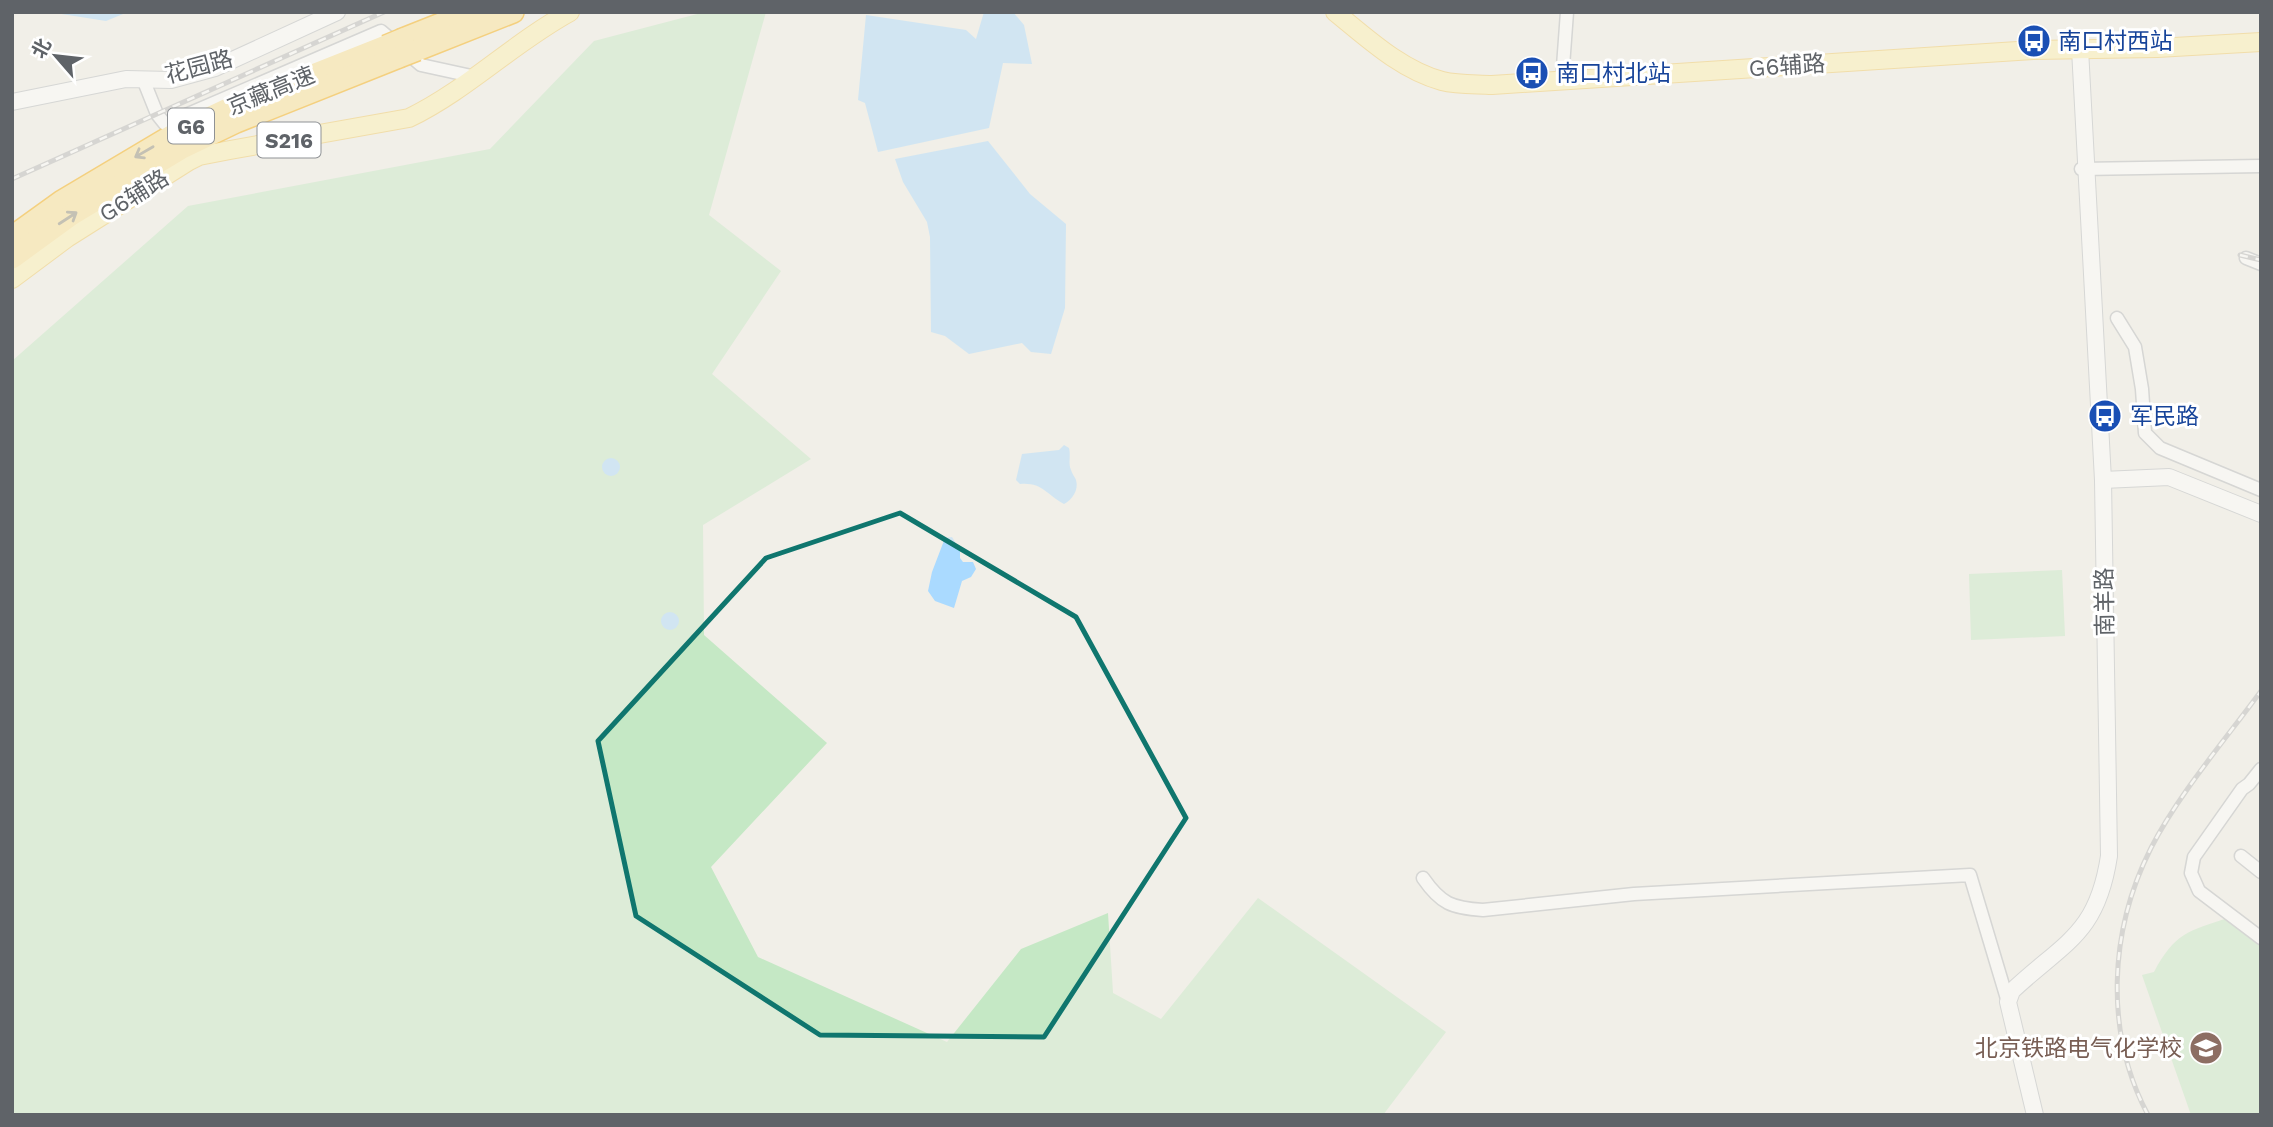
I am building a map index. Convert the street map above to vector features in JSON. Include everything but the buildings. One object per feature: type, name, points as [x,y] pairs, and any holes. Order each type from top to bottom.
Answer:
[{"type":"highway","name":"京藏高速","points":[[12,237],[62,201],[173,135],[232,107],[401,48],[471,12]]},
{"type":"highway","points":[[12,258],[71,215],[182,148],[401,48],[513,12]]},
{"type":"main road","name":"G6辅路","points":[[12,279],[67,238],[199,156],[409,118],[433,106],[515,47],[570,12]]},
{"type":"main road","name":"G6辅路","points":[[1335,12],[1406,65],[1443,81],[1492,85],[2033,50],[2157,48],[2261,42]]},
{"type":"street","name":"花园路","points":[[12,102],[126,79],[171,80],[215,68],[337,12]]},
{"type":"street","points":[[1562,80],[1567,12]]},
{"type":"street","points":[[143,79],[157,114],[165,124],[382,31],[421,65],[476,77]]},
{"type":"street","name":"南羊路","points":[[2008,1002],[2019,984],[2078,934],[2100,897],[2106,876],[2109,836],[2103,480],[2084,169],[2080,49]]},
{"type":"street","points":[[2084,169],[2261,166]]},
{"type":"street","points":[[2246,258],[2261,264]]},
{"type":"street","points":[[2117,318],[2135,347],[2142,389],[2145,433],[2160,448],[2261,490]]},
{"type":"street","points":[[2103,480],[2169,477],[2261,514]]},
{"type":"street","points":[[2261,769],[2242,789],[2194,857],[2191,873],[2199,891],[2261,938]]},
{"type":"street","points":[[2241,856],[2261,872]]},
{"type":"street","points":[[1423,878],[1435,896],[1458,908],[1483,909],[1634,894],[1970,874],[2008,1002],[2035,1115]]},
{"type":"highlighted area","points":[[900,513],[1076,617],[1186,818],[1044,1037],[820,1035],[636,916],[598,741],[766,558]]},
{"type":"green space","points":[[705,12],[766,12],[709,215],[781,271],[712,374],[811,459],[703,525],[704,635],[827,743],[711,867],[758,957],[947,1042],[1021,949],[1108,913],[1113,993],[1161,1019],[1258,898],[1446,1032],[1383,1115],[12,1115],[12,361],[188,206],[490,149],[594,41]]},
{"type":"green space","points":[[2062,570],[2065,636],[1971,640],[1969,574]]},
{"type":"green space","name":"北京铁路电气化学校","points":[[2228,918],[2261,942],[2261,1115],[2191,1115],[2142,975],[2154,972],[2169,949],[2184,935]]},
{"type":"water","points":[[49,12],[128,12],[106,21]]},
{"type":"water","points":[[984,12],[1013,12],[1024,25],[1032,64],[1003,63],[989,128],[878,152],[865,103],[858,100],[866,15],[966,30],[976,39]]},
{"type":"water","points":[[988,141],[1030,194],[1066,224],[1065,308],[1051,354],[1031,352],[1022,343],[969,354],[945,336],[931,332],[930,237],[927,222],[903,182],[895,159]]},
{"type":"water","points":[[1064,445],[1069,448],[1070,468],[1077,484],[1074,494],[1067,502],[1064,504],[1039,487],[1020,484],[1016,480],[1022,454],[1059,450]]},
{"type":"water","points":[[611,458],[617,461],[620,467],[617,473],[611,476],[605,473],[602,467],[605,461]]},
{"type":"water","points":[[952,537],[963,562],[973,562],[976,569],[971,577],[962,581],[954,608],[935,601],[928,591],[945,538]]},
{"type":"water","points":[[670,612],[676,615],[679,621],[676,627],[670,630],[664,627],[661,621],[664,615]]},
{"type":"railway","points":[[12,179],[384,12]]},
{"type":"railway","points":[[2240,255],[2261,260]]},
{"type":"railway","points":[[2148,1115],[2124,1050],[2119,1016],[2117,981],[2127,913],[2137,880],[2162,828],[2188,788],[2261,691]]},
{"type":"place","name":"南口村西站","points":[[2034,41]]},
{"type":"place","name":"南口村北站","points":[[1532,73]]},
{"type":"place","name":"军民路","points":[[2105,416]]},
{"type":"place","name":"北京铁路电气化学校","points":[[2206,1048]]}]
